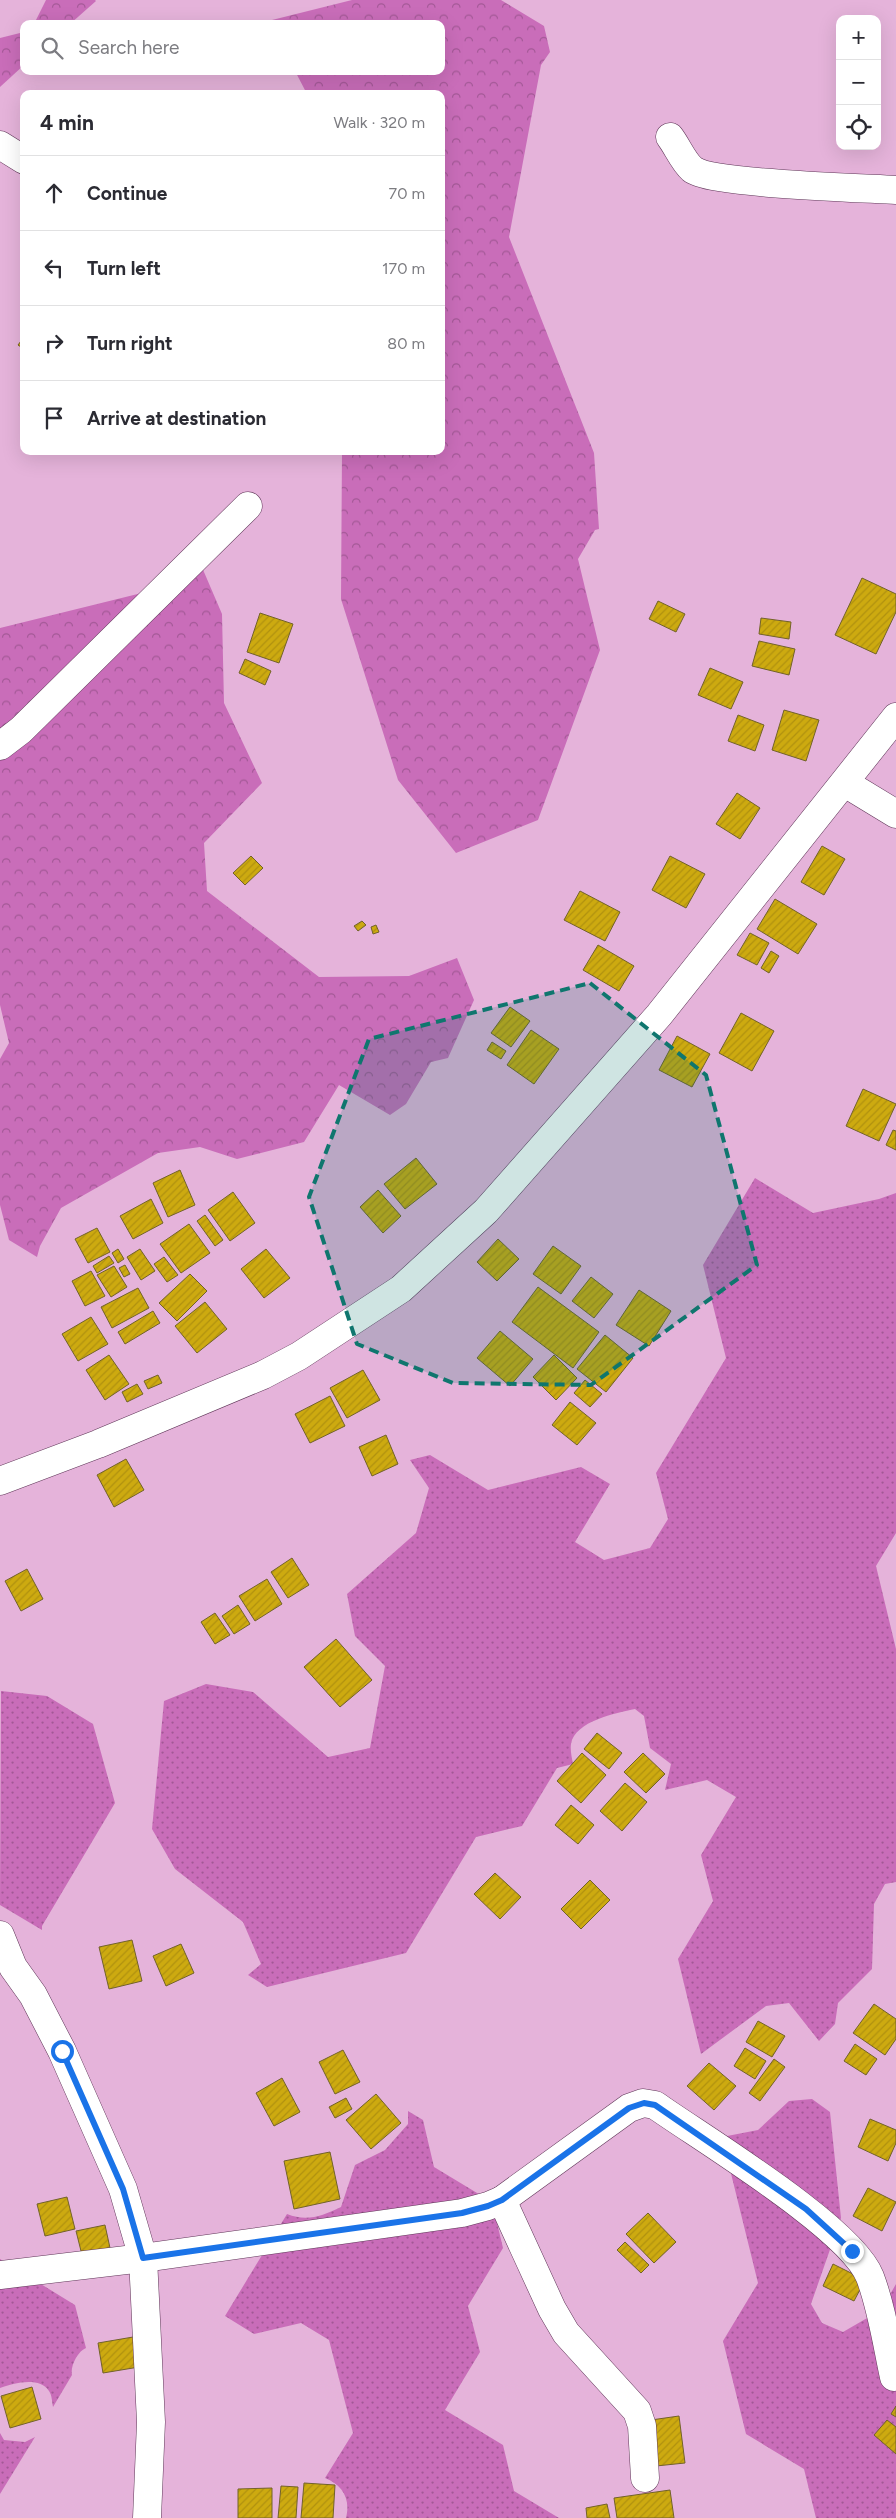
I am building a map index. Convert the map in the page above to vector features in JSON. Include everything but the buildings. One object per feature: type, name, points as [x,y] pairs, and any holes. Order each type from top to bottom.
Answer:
[{"type":"street","points":[[670,137],[692,169],[714,176],[756,182],[896,190]]},
{"type":"street","points":[[0,146],[20,158]]},
{"type":"street","points":[[0,746],[21,730],[248,506]]},
{"type":"street","points":[[0,1481],[108,1440],[263,1375],[313,1348],[401,1289],[486,1210],[659,1016],[896,717]]},
{"type":"street","points":[[845,783],[896,814]]},
{"type":"street","points":[[0,1934],[13,1967],[33,1995],[62,2051],[123,2189],[143,2258],[151,2422],[147,2518]]},
{"type":"street","points":[[0,2275],[143,2258],[462,2213],[502,2200],[629,2108],[644,2103],[655,2105],[806,2209],[852,2251],[870,2276],[894,2378]]},
{"type":"street","points":[[502,2200],[552,2309],[566,2333],[637,2411],[642,2426],[645,2478]]},
{"type":"highlighted area","points":[[590,983],[706,1075],[757,1265],[591,1385],[453,1383],[357,1344],[309,1197],[369,1039]]},
{"type":"green space","points":[[46,0],[96,1],[75,20],[36,20]]},
{"type":"green space","points":[[352,0],[501,0],[544,26],[550,52],[541,65],[509,237],[594,453],[599,529],[595,530],[578,559],[600,650],[538,820],[456,853],[398,780],[341,599],[342,455],[445,455],[445,90],[305,90],[297,75],[445,75],[445,20],[272,20]]},
{"type":"green space","points":[[20,33],[20,69],[0,87],[0,38]]},
{"type":"green space","points":[[192,544],[222,614],[224,703],[262,783],[204,843],[207,891],[319,977],[409,976],[457,958],[474,1000],[448,1058],[431,1062],[406,1104],[390,1115],[339,1085],[304,1142],[237,1159],[200,1147],[158,1153],[61,1208],[40,1246],[37,1257],[9,1240],[0,1205],[0,1059],[9,1043],[0,1005],[0,628],[166,587]]},
{"type":"green space","points":[[755,1178],[813,1213],[879,1199],[896,1193],[896,1533],[876,1566],[896,1649],[896,1882],[885,1884],[874,1904],[872,1969],[838,2003],[835,2024],[819,2041],[789,2003],[766,2006],[701,2054],[678,1959],[713,1901],[701,1855],[736,1797],[707,1780],[665,1790],[671,1764],[650,1748],[644,1716],[635,1709],[597,1719],[580,1729],[574,1736],[571,1744],[573,1764],[557,1768],[522,1826],[476,1837],[406,1953],[267,1987],[248,1975],[261,1964],[243,1922],[175,1869],[152,1829],[164,1701],[206,1684],[253,1692],[328,1757],[370,1748],[385,1666],[355,1636],[347,1594],[416,1533],[429,1488],[410,1460],[430,1455],[488,1490],[581,1467],[610,1484],[575,1542],[604,1560],[650,1548],[668,1519],[656,1473],[726,1358],[703,1265]]},
{"type":"green space","points":[[1,1691],[47,1696],[93,1724],[115,1803],[42,1926],[42,1930],[0,1905]]},
{"type":"green space","points":[[812,2099],[830,2112],[841,2218],[811,2304],[822,2323],[843,2332],[881,2310],[896,2284],[896,2518],[816,2518],[804,2469],[746,2434],[723,2341],[758,2283],[722,2137],[758,2130],[789,2101]]},
{"type":"green space","points":[[408,2111],[423,2120],[434,2167],[492,2202],[503,2248],[468,2306],[480,2352],[445,2410],[503,2445],[514,2491],[559,2518],[346,2518],[347,2504],[344,2493],[336,2484],[325,2478],[353,2433],[329,2340],[301,2323],[254,2334],[225,2316],[287,2214],[308,2218],[341,2207],[355,2165],[385,2150],[408,2124]]},
{"type":"green space","points":[[0,2259],[75,2305],[86,2348],[75,2359],[72,2375],[53,2407],[50,2393],[45,2386],[26,2382],[0,2388]]},
{"type":"green space","points":[[0,2433],[4,2440],[25,2442],[35,2437],[0,2494]]},
{"type":"route","points":[[62,2051],[123,2189],[143,2258],[462,2213],[488,2206],[502,2200],[629,2108],[644,2103],[655,2105],[806,2209],[852,2251]]}]
